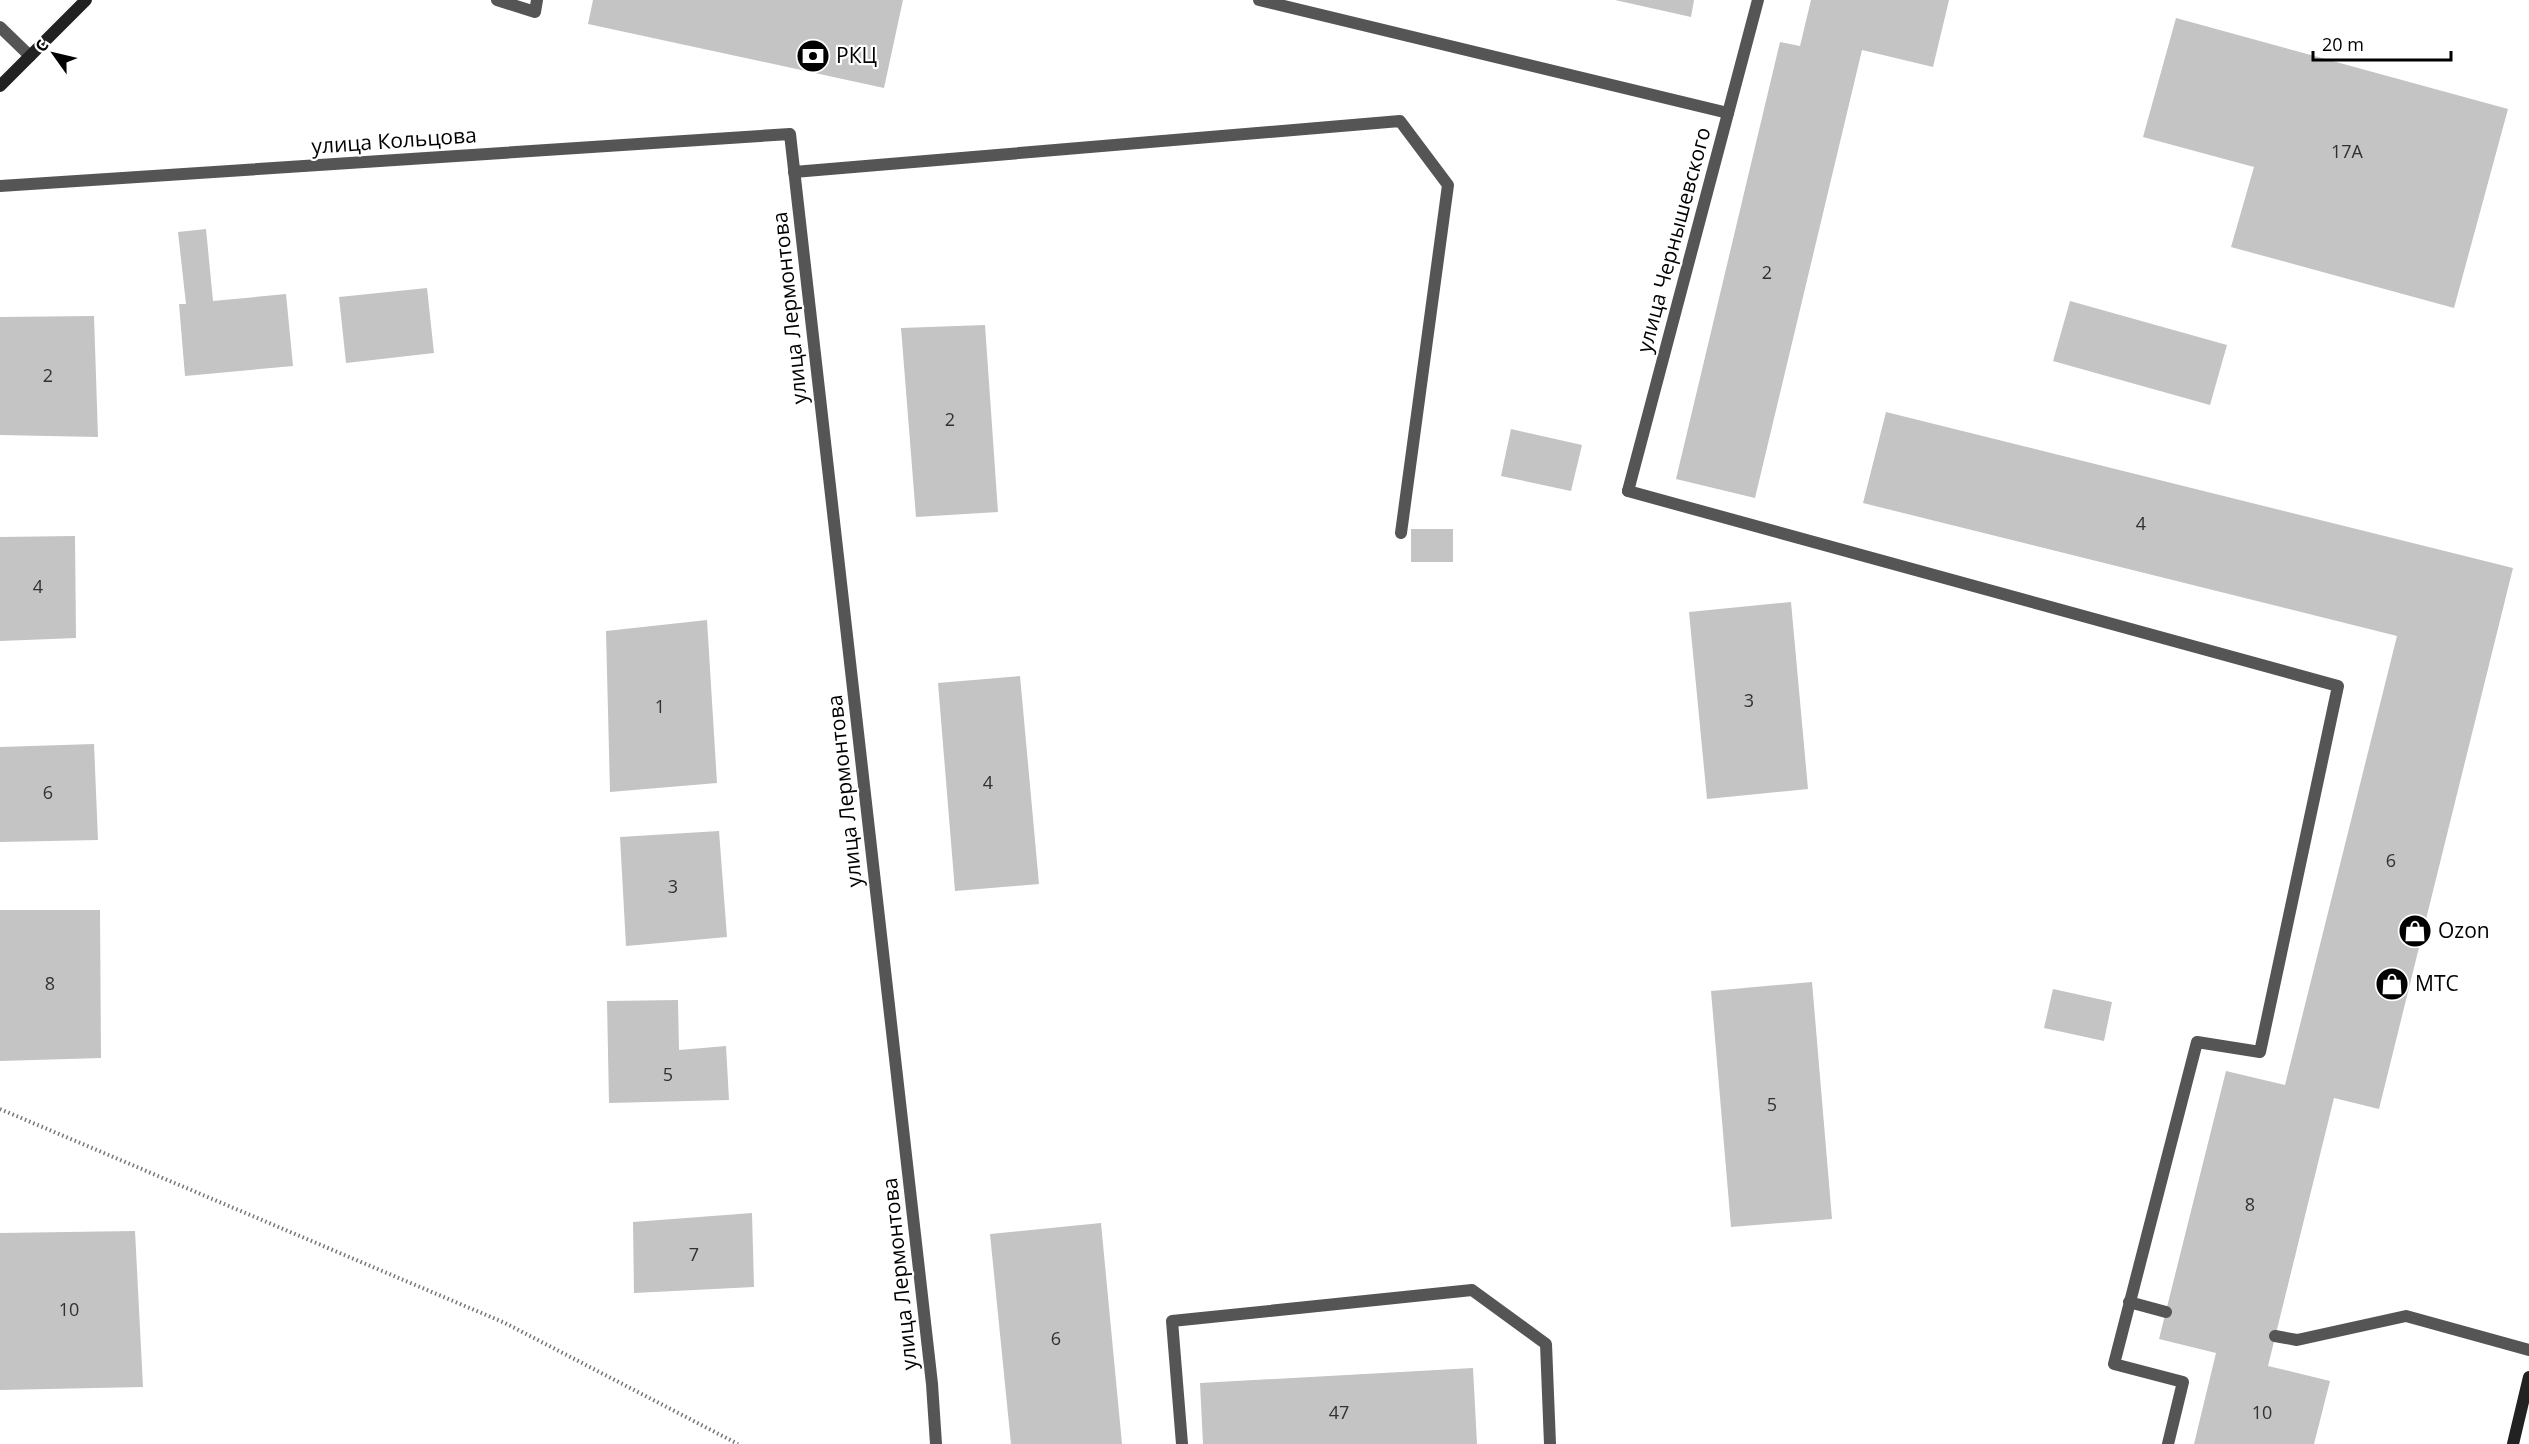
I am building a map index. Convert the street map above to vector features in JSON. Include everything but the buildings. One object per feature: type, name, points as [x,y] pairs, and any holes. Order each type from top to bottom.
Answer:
[{"type":"main road","points":[[0,86],[87,0]]},
{"type":"main road","points":[[2513,1444],[2529,1377]]},
{"type":"street","points":[[497,0],[535,12],[537,0]]},
{"type":"street","points":[[1259,0],[1728,113]]},
{"type":"street","name":"улица Чернышевского","points":[[1758,0],[1628,491],[2337,686],[2260,1052],[2197,1042],[2129,1302]]},
{"type":"street","points":[[0,27],[30,56]]},
{"type":"street","points":[[794,172],[1400,121],[1448,185],[1401,533]]},
{"type":"street","name":"улица Лермонтова","points":[[790,134],[932,1384],[936,1444]]},
{"type":"street","name":"улица Кольцова","points":[[0,186],[790,134]]},
{"type":"street","points":[[1182,1444],[1172,1321],[1472,1290],[1545,1344],[1550,1444]]},
{"type":"street","points":[[2166,1312],[2129,1302],[2114,1364],[2183,1382],[2168,1444]]},
{"type":"street","points":[[2275,1336],[2297,1340],[2406,1316],[2529,1350]]},
{"type":"path","points":[[0,1109],[505,1323],[738,1444]]},
{"type":"place","name":"РКЦ","points":[[813,56]]},
{"type":"place","name":"Ozon","points":[[2415,931]]},
{"type":"place","name":"МТС","points":[[2392,984]]}]
